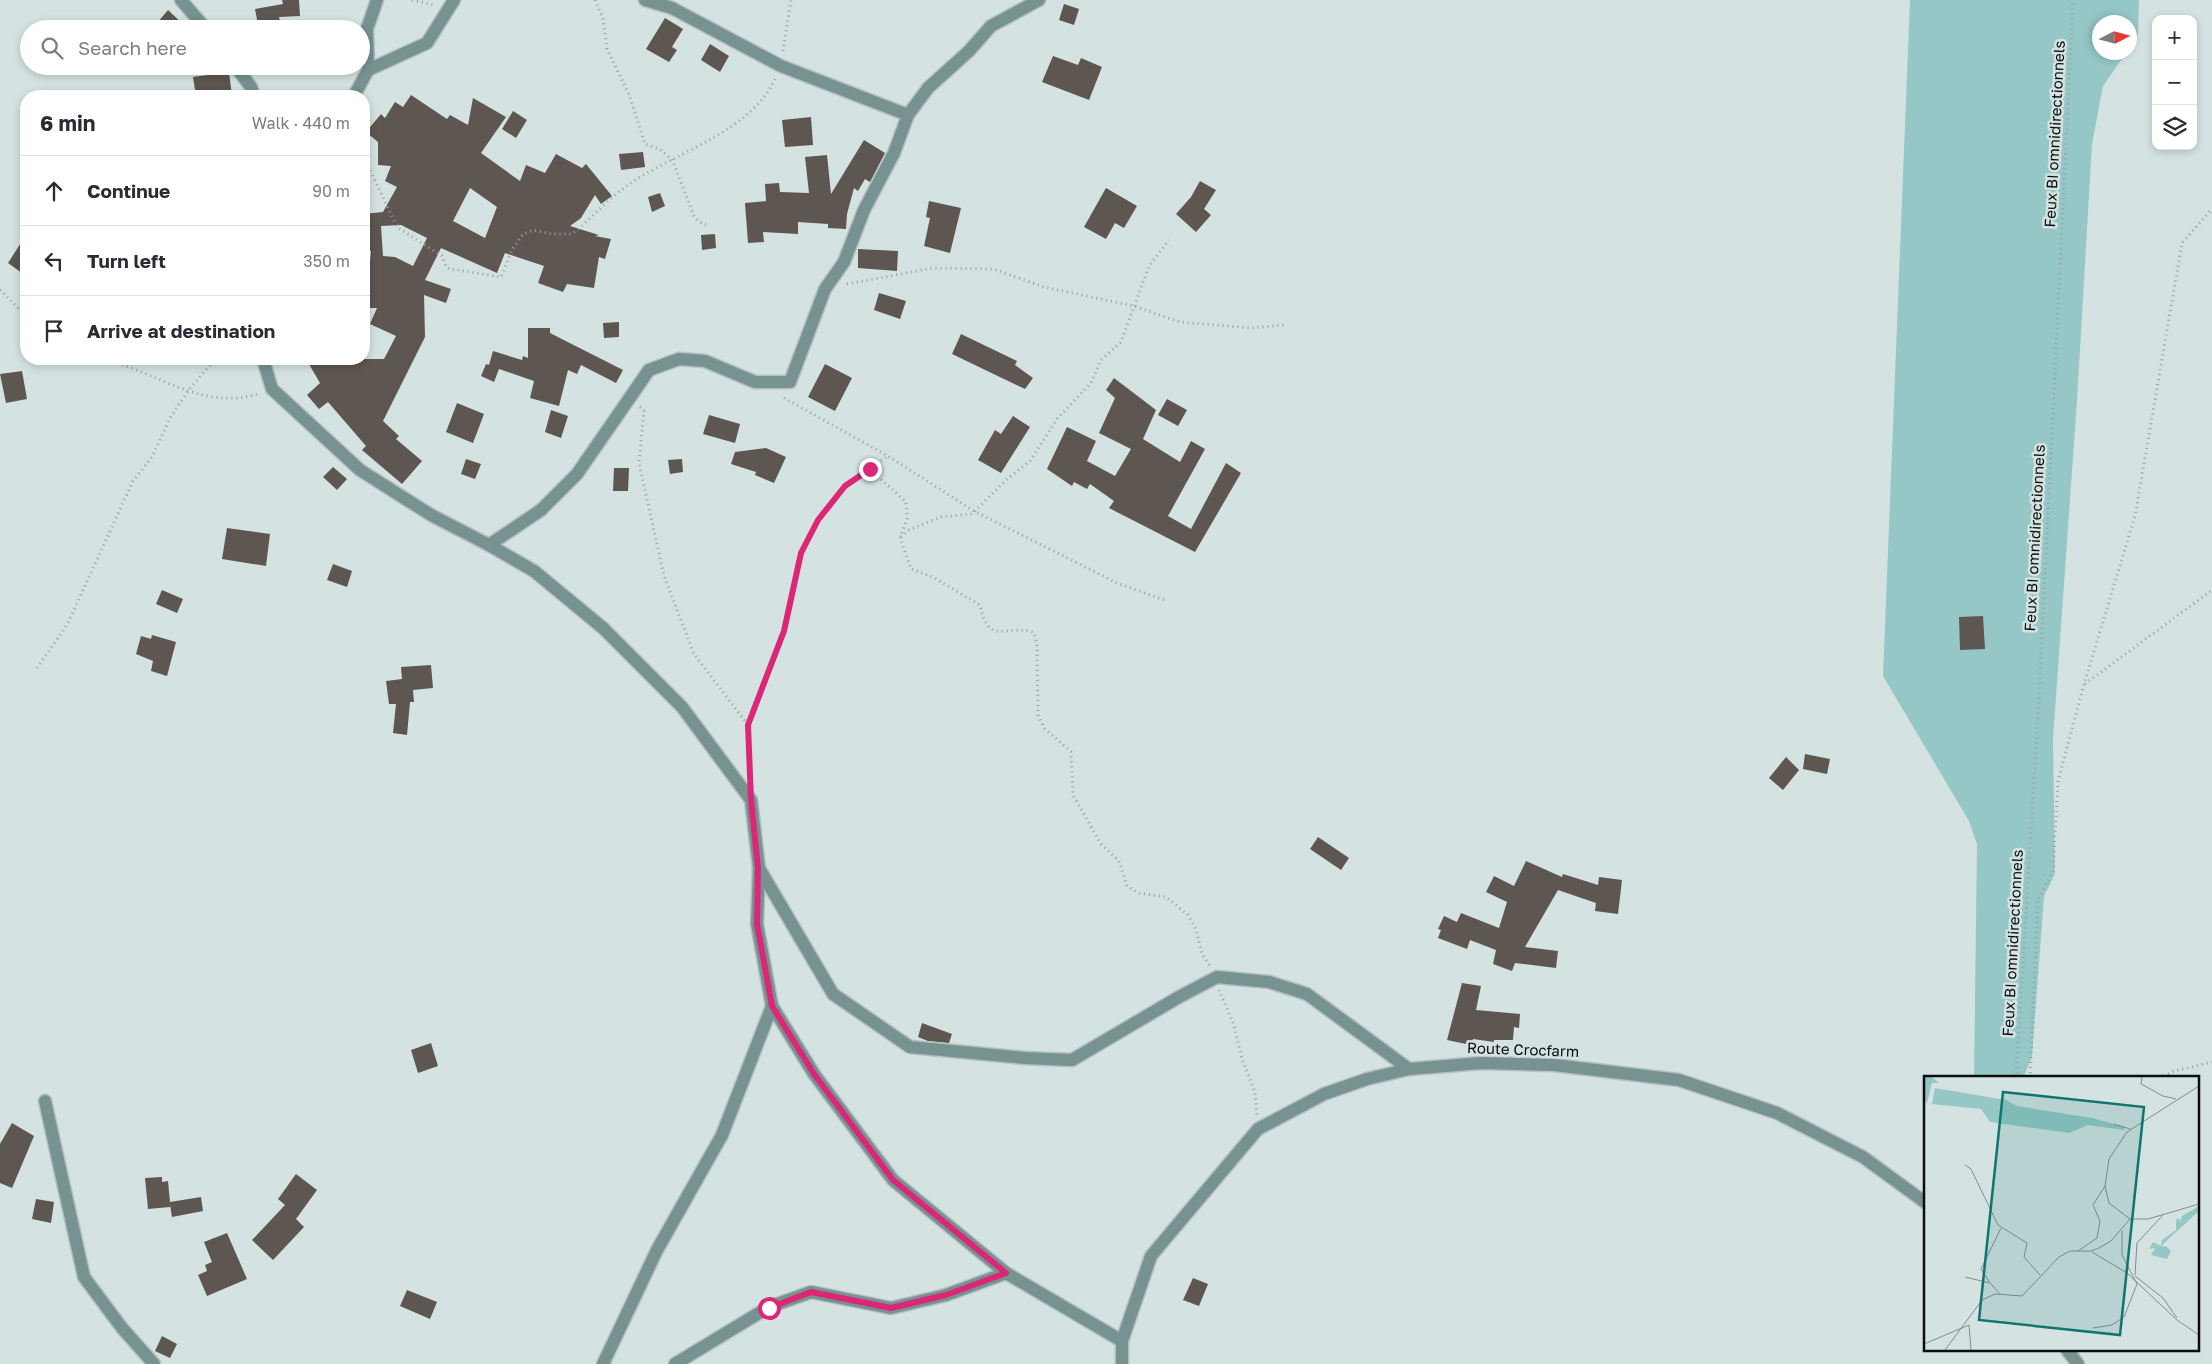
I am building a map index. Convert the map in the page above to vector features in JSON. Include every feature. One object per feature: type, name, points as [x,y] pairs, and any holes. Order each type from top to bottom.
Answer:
[{"type":"street","points":[[181,0],[198,20]]},
{"type":"street","points":[[370,20],[376,0]]},
{"type":"street","points":[[645,0],[672,8],[781,66],[908,114]]},
{"type":"street","points":[[489,545],[541,510],[578,474],[649,370],[679,359],[705,361],[755,382],[790,382],[824,289],[844,262],[864,210],[894,153],[908,114],[928,88],[969,51],[990,26],[1039,0]]},
{"type":"street","points":[[370,69],[427,43],[451,4]]},
{"type":"street","points":[[242,75],[252,90]]},
{"type":"street","points":[[357,90],[365,75]]},
{"type":"street","points":[[265,365],[272,388],[360,470],[431,515],[534,571],[604,628],[682,707],[751,800],[758,868],[757,924],[772,1006],[814,1074],[893,1180],[1006,1273],[1122,1341]]},
{"type":"street","points":[[758,868],[833,994],[910,1047],[1025,1058],[1072,1060],[1179,997],[1217,977],[1269,982],[1307,994],[1409,1069]]},
{"type":"street","points":[[603,1364],[657,1250],[722,1135],[772,1006]]},
{"type":"street","name":"Route Crocfarm","points":[[1122,1364],[1122,1341],[1151,1256],[1258,1129],[1324,1094],[1366,1079],[1409,1069],[1481,1063],[1554,1064],[1679,1080],[1777,1113],[1864,1157],[1924,1202]]},
{"type":"street","points":[[44,1101],[84,1277],[122,1328],[154,1364]]},
{"type":"street","points":[[674,1364],[769,1308],[811,1292],[891,1308],[946,1295],[1006,1273]]},
{"type":"street","points":[[2069,1352],[2078,1364]]},
{"type":"path","points":[[412,0],[451,4]]},
{"type":"path","points":[[595,0],[603,18],[607,49],[630,97],[645,144],[659,149],[672,159],[694,216],[698,221],[707,224]]},
{"type":"path","points":[[370,170],[397,227],[442,256],[446,267],[450,269],[501,277],[512,250],[523,234],[534,230],[551,234],[572,234],[624,188],[731,126],[751,111],[767,94],[781,66],[791,0]]},
{"type":"path","name":"Feux BI omnidirectionnels","points":[[2016,1076],[2039,697],[2073,0]]},
{"type":"path","points":[[2030,1076],[2038,900],[2053,871],[2058,781],[2084,684],[2136,516],[2182,243],[2212,209]]},
{"type":"path","points":[[900,538],[910,530],[940,517],[969,514],[1030,461],[1057,419],[1091,383],[1100,360],[1120,342],[1149,266],[1169,240]]},
{"type":"path","points":[[824,289],[933,268],[993,269],[1044,287],[1134,306],[1180,322],[1252,328],[1284,325]]},
{"type":"path","points":[[0,290],[20,310]]},
{"type":"path","points":[[119,365],[188,391],[219,398],[245,398],[272,388]]},
{"type":"path","points":[[37,668],[67,625],[134,481],[152,457],[170,418],[197,377],[209,365]]},
{"type":"path","points":[[780,396],[888,456],[974,511],[1117,583],[1164,600]]},
{"type":"path","points":[[628,402],[638,405],[644,411],[639,463],[664,576],[694,654],[748,725]]},
{"type":"path","points":[[751,800],[748,725],[784,631],[801,553],[818,520],[845,486],[888,456]]},
{"type":"path","points":[[870,469],[906,502],[907,520],[900,538],[911,569],[933,577],[980,605],[984,623],[990,630],[1004,632],[1020,629],[1033,632],[1037,643],[1038,715],[1044,728],[1071,752],[1073,796],[1101,844],[1119,862],[1127,886],[1138,893],[1166,897],[1188,915],[1196,929],[1202,954],[1217,977],[1220,996],[1234,1025],[1242,1058],[1255,1092],[1258,1129]]},
{"type":"path","points":[[2084,684],[2212,590]]},
{"type":"path","points":[[2163,1076],[2174,1071],[2212,1062]]},
{"type":"shaded area","points":[[1910,0],[2139,0],[2137,36],[2137,15],[2092,15],[2092,60],[2121,60],[2103,86],[2092,144],[2077,401],[2053,739],[2055,874],[2044,896],[2032,1057],[2024,1076],[1974,1076],[1977,844],[1969,821],[1883,676]]},
{"type":"building","points":[[282,0],[299,0],[300,16],[279,17],[280,20],[257,20],[255,9],[283,4]]},
{"type":"building","points":[[1064,4],[1079,9],[1074,25],[1059,20]]},
{"type":"building","points":[[168,10],[179,20],[160,20]]},
{"type":"building","points":[[665,18],[683,29],[672,47],[677,50],[669,62],[646,49]]},
{"type":"building","points":[[710,44],[729,56],[720,72],[701,60]]},
{"type":"building","points":[[1053,56],[1078,65],[1081,58],[1102,67],[1089,100],[1042,82]]},
{"type":"building","points":[[229,75],[231,90],[195,90],[193,77]]},
{"type":"building","points":[[411,95],[447,119],[450,115],[468,125],[473,98],[506,117],[481,153],[520,181],[526,165],[545,173],[556,154],[582,168],[586,164],[612,196],[601,204],[595,195],[581,218],[570,226],[599,235],[595,236],[611,239],[605,259],[599,257],[594,288],[567,284],[563,292],[538,283],[544,266],[505,253],[497,273],[441,248],[425,280],[451,289],[446,303],[424,295],[425,337],[383,421],[399,436],[396,439],[422,461],[402,484],[362,450],[366,446],[328,402],[319,409],[307,395],[320,383],[310,365],[370,365],[370,359],[384,359],[396,336],[370,324],[377,308],[370,308],[370,213],[383,212],[397,187],[385,181],[391,166],[378,165],[378,142],[370,135],[370,127],[381,114],[385,118],[395,102],[403,107]],"holes":[[[470,188],[497,207],[485,238],[453,221]],[[401,225],[427,238],[413,266],[395,257],[383,256],[381,226]]]},
{"type":"building","points":[[513,111],[527,120],[516,138],[502,129]]},
{"type":"building","points":[[811,117],[813,145],[785,147],[782,120]]},
{"type":"building","points":[[864,140],[885,153],[870,182],[865,179],[858,191],[854,188],[847,214],[846,229],[828,228],[828,224],[798,222],[798,234],[763,232],[764,242],[748,243],[745,203],[766,201],[765,184],[779,183],[780,192],[809,193],[805,157],[827,155],[831,194]]},
{"type":"building","points":[[643,152],[645,167],[621,170],[619,154]]},
{"type":"building","points":[[1200,181],[1216,190],[1204,209],[1211,215],[1196,232],[1176,214],[1191,197]]},
{"type":"building","points":[[1106,188],[1137,206],[1124,228],[1115,223],[1106,239],[1084,227]]},
{"type":"building","points":[[660,193],[665,206],[652,212],[648,197]]},
{"type":"building","points":[[929,201],[961,208],[950,253],[924,246],[930,218],[926,217]]},
{"type":"building","points":[[715,234],[716,248],[702,250],[701,235]]},
{"type":"building","points":[[20,244],[20,272],[8,263]]},
{"type":"building","points":[[858,249],[898,251],[897,271],[858,268]]},
{"type":"building","points":[[879,293],[906,301],[900,319],[874,310]]},
{"type":"building","points":[[619,322],[619,337],[604,338],[603,323]]},
{"type":"building","points":[[528,328],[550,328],[550,333],[623,370],[616,383],[581,365],[577,374],[568,370],[559,406],[530,398],[534,381],[499,369],[494,382],[481,376],[486,364],[489,365],[493,351],[522,360],[523,356],[528,358]]},
{"type":"building","points":[[961,334],[1017,361],[1015,365],[1033,378],[1025,389],[952,354]]},
{"type":"building","points":[[825,364],[852,378],[835,411],[808,397]]},
{"type":"building","points":[[22,371],[27,399],[6,403],[0,374]]},
{"type":"building","points":[[1114,378],[1156,410],[1143,439],[1180,462],[1191,441],[1205,449],[1168,516],[1191,529],[1226,463],[1241,473],[1195,552],[1109,508],[1114,501],[1090,484],[1087,489],[1074,482],[1072,486],[1047,469],[1067,427],[1096,441],[1087,461],[1115,476],[1131,449],[1099,433],[1115,398],[1106,390]]},
{"type":"building","points":[[1167,399],[1187,410],[1178,426],[1158,415]]},
{"type":"building","points":[[457,403],[484,414],[473,443],[446,432]]},
{"type":"building","points":[[551,410],[568,416],[561,438],[545,432]]},
{"type":"building","points":[[709,415],[740,424],[735,443],[703,434]]},
{"type":"building","points":[[1013,416],[1030,427],[1001,473],[978,460],[995,430],[1001,434]]},
{"type":"building","points":[[766,448],[786,457],[774,483],[755,475],[756,472],[731,464],[735,452]]},
{"type":"building","points":[[466,459],[481,464],[475,479],[461,474]]},
{"type":"building","points":[[682,459],[683,472],[670,474],[668,460]]},
{"type":"building","points":[[333,467],[347,479],[337,490],[323,477]]},
{"type":"building","points":[[614,468],[629,468],[628,491],[613,491]]},
{"type":"building","points":[[227,528],[270,534],[266,566],[222,559]]},
{"type":"building","points":[[333,564],[352,571],[347,587],[327,580]]},
{"type":"building","points":[[162,590],[183,599],[177,613],[156,604]]},
{"type":"building","points":[[1983,616],[1985,649],[1960,650],[1959,617]]},
{"type":"building","points":[[152,635],[176,642],[167,676],[151,671],[153,661],[136,654],[141,636],[151,639]]},
{"type":"building","points":[[431,665],[433,688],[413,690],[414,702],[410,702],[407,735],[393,733],[396,704],[389,704],[386,681],[402,679],[401,667]]},
{"type":"building","points":[[1805,754],[1830,759],[1827,774],[1803,769]]},
{"type":"building","points":[[1786,757],[1799,770],[1783,790],[1769,778]]},
{"type":"building","points":[[1318,837],[1349,858],[1341,870],[1310,849]]},
{"type":"building","points":[[1526,861],[1562,877],[1563,874],[1598,885],[1599,877],[1622,880],[1618,914],[1595,911],[1596,903],[1558,890],[1525,947],[1558,951],[1556,968],[1515,963],[1512,971],[1493,964],[1496,950],[1470,940],[1467,949],[1438,938],[1441,930],[1438,929],[1444,916],[1457,922],[1461,913],[1499,928],[1507,902],[1486,892],[1494,876],[1514,886]]},
{"type":"building","points":[[1462,983],[1481,986],[1476,1010],[1520,1014],[1519,1028],[1514,1027],[1513,1040],[1494,1040],[1494,1042],[1473,1039],[1471,1045],[1447,1040]]},
{"type":"building","points":[[922,1023],[952,1034],[949,1043],[928,1041],[918,1037]]},
{"type":"building","points":[[431,1043],[438,1066],[418,1073],[411,1050]]},
{"type":"building","points":[[12,1123],[34,1136],[12,1188],[0,1183],[0,1144]]},
{"type":"building","points":[[296,1174],[317,1190],[296,1219],[304,1227],[273,1260],[252,1240],[285,1205],[278,1199]]},
{"type":"building","points":[[162,1177],[162,1182],[168,1181],[170,1202],[201,1197],[203,1211],[172,1217],[170,1205],[170,1207],[148,1209],[145,1178]]},
{"type":"building","points":[[36,1199],[54,1202],[51,1223],[32,1219]]},
{"type":"building","points":[[227,1233],[247,1279],[207,1296],[198,1275],[207,1271],[205,1265],[212,1262],[204,1242]]},
{"type":"building","points":[[1193,1278],[1208,1284],[1199,1306],[1183,1300]]},
{"type":"building","points":[[407,1290],[437,1302],[430,1319],[400,1306]]},
{"type":"building","points":[[162,1336],[177,1344],[170,1358],[155,1351]]},
{"type":"route","points":[[769,1308],[811,1292],[891,1308],[946,1295],[1006,1273],[893,1180],[814,1074],[772,1006],[757,924],[758,868],[751,800],[748,725],[784,631],[801,553],[818,520],[845,486],[870,469]]}]
